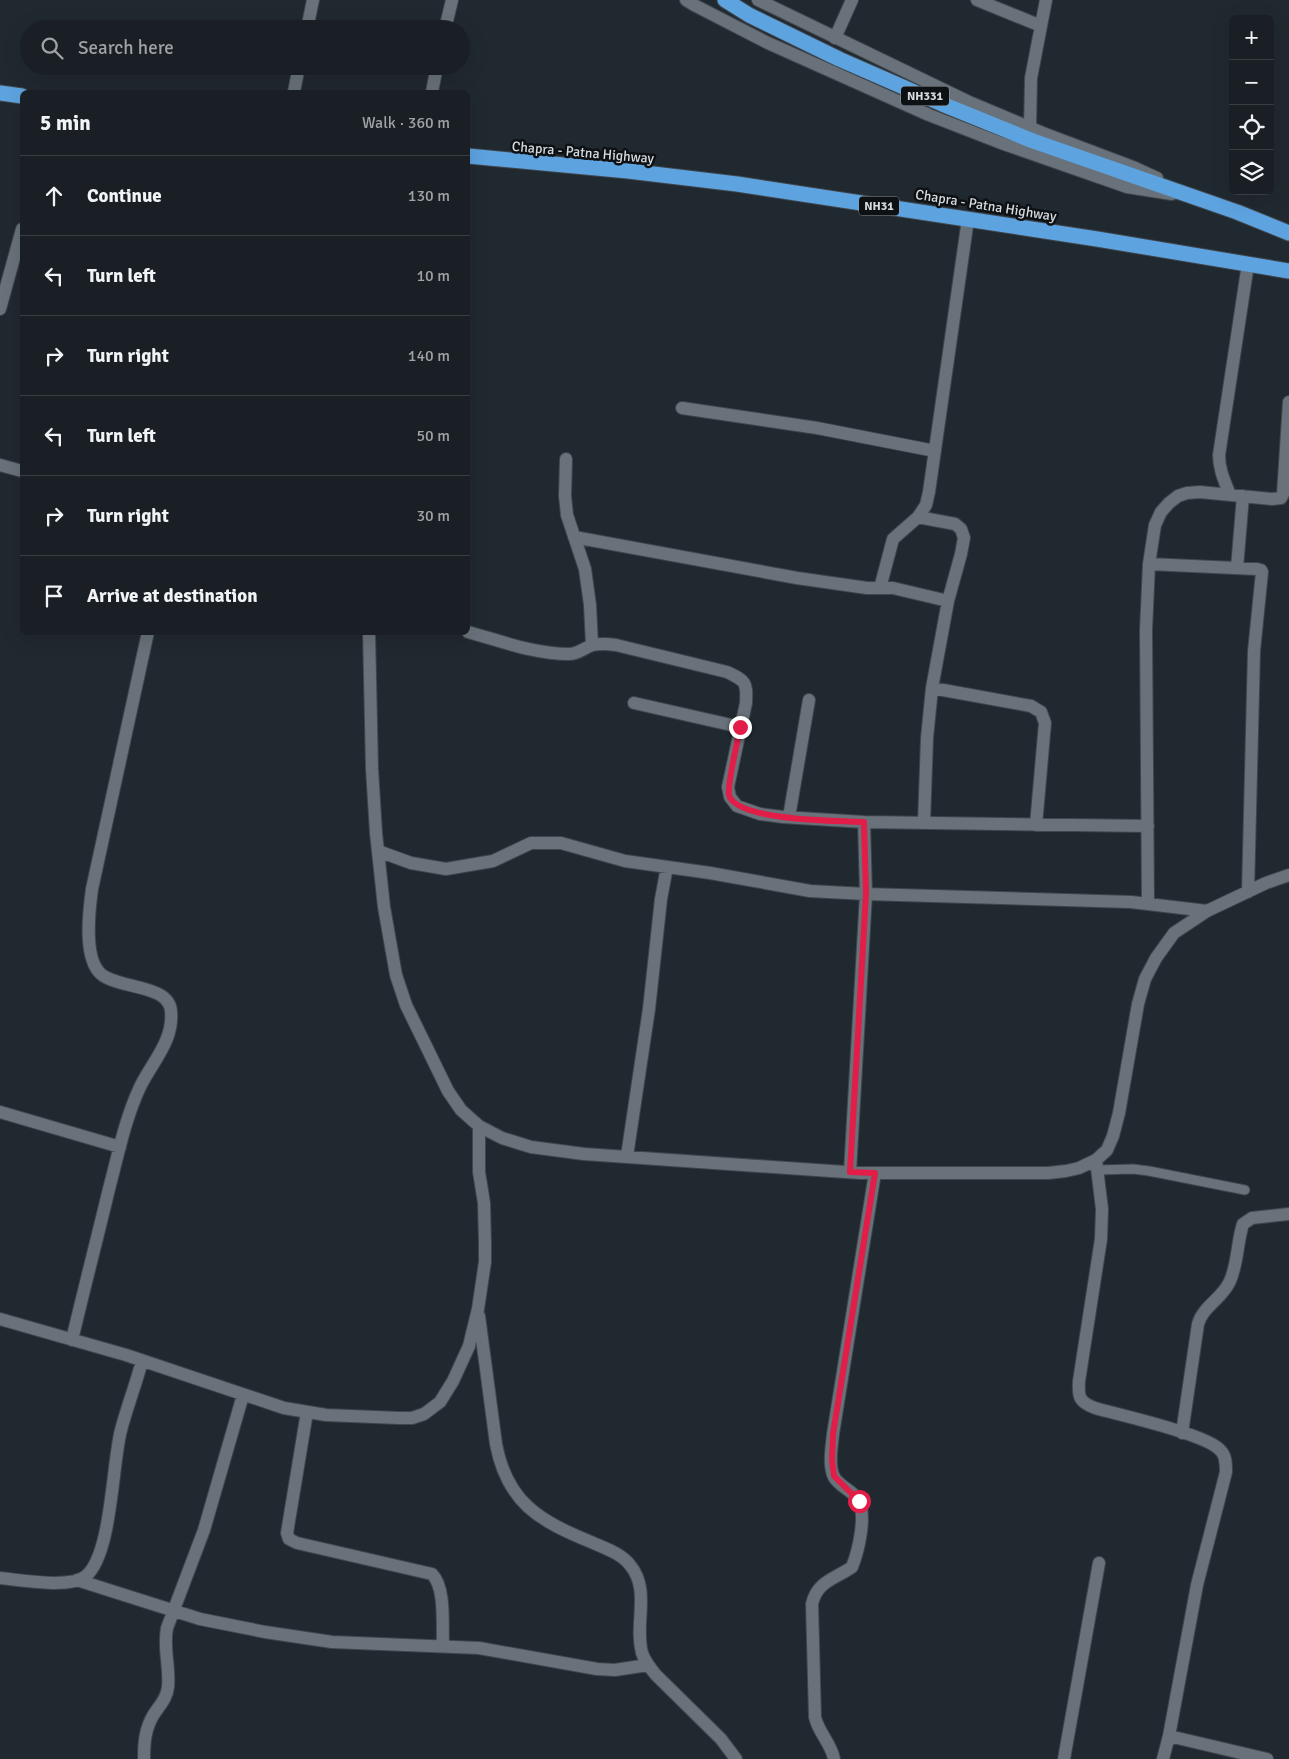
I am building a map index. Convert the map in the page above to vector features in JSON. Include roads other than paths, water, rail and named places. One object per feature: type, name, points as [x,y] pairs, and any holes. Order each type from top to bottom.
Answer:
[{"type":"highway","name":"NH331","points":[[725,0],[749,15],[825,53],[1032,141],[1202,199],[1289,233]]},
{"type":"highway","points":[[0,93],[20,96]]},
{"type":"highway","name":"Chapra - Patna Highway","points":[[470,156],[628,171],[737,184],[1097,238],[1289,271]]},
{"type":"street","points":[[309,20],[313,0]]},
{"type":"street","points":[[447,20],[452,0]]},
{"type":"street","points":[[686,0],[694,6],[768,43],[929,115],[1018,149],[1127,187],[1202,199]]},
{"type":"street","points":[[758,0],[969,102],[1030,128],[1132,167],[1202,199]]},
{"type":"street","points":[[835,38],[852,0]]},
{"type":"street","points":[[977,0],[1041,26]]},
{"type":"street","points":[[1030,128],[1031,78],[1046,0]]},
{"type":"street","points":[[294,90],[298,75]]},
{"type":"street","points":[[432,90],[435,75]]},
{"type":"street","points":[[880,588],[893,539],[918,517],[926,505],[930,492],[968,219]]},
{"type":"street","points":[[0,309],[20,236]]},
{"type":"street","points":[[1237,568],[1237,496],[1222,476],[1219,455],[1248,264]]},
{"type":"street","points":[[1148,904],[1146,630],[1149,564],[1155,525],[1161,512],[1169,503],[1178,496],[1187,493],[1279,499],[1282,496],[1289,402]]},
{"type":"street","points":[[682,408],[808,427],[935,451]]},
{"type":"street","points":[[566,459],[565,496],[567,515],[574,537],[581,550],[586,569],[592,645]]},
{"type":"street","points":[[0,465],[20,470]]},
{"type":"street","points":[[918,517],[955,524],[961,529],[964,538],[948,601],[932,688],[927,738],[924,824]]},
{"type":"street","points":[[574,537],[797,578],[867,588],[899,590],[948,601]]},
{"type":"street","points":[[1149,564],[1260,569],[1262,574],[1254,651],[1248,892]]},
{"type":"street","points":[[470,633],[537,652],[571,654],[582,651],[592,645],[603,643],[616,645],[728,672],[742,679],[746,689],[746,703],[728,787],[730,797],[737,806],[760,814],[864,822],[924,824],[1148,826]]},
{"type":"street","points":[[72,1340],[120,1147],[132,1108],[140,1086],[163,1049],[169,1035],[172,1020],[171,1008],[163,997],[154,992],[113,981],[101,974],[92,954],[88,931],[94,881],[121,764],[147,635]]},
{"type":"street","points":[[369,635],[372,769],[378,851],[384,907],[394,966],[406,1005],[448,1091],[461,1110],[479,1126],[502,1138],[531,1147],[584,1154],[850,1172],[1048,1173],[1097,1165]]},
{"type":"street","points":[[932,688],[1031,706],[1041,712],[1045,723],[1036,825]]},
{"type":"street","points":[[789,817],[809,700]]},
{"type":"street","points":[[634,703],[740,727]]},
{"type":"street","points":[[850,1172],[866,894],[864,822]]},
{"type":"street","points":[[378,851],[411,862],[446,869],[493,861],[531,843],[552,842],[626,861],[810,891],[1148,904],[1207,911]]},
{"type":"street","points":[[627,1156],[649,1009],[660,907],[668,867]]},
{"type":"street","points":[[1163,1759],[1197,1585],[1226,1472],[1226,1463],[1221,1450],[1201,1439],[1095,1408],[1083,1403],[1079,1396],[1079,1381],[1102,1239],[1102,1209],[1097,1165],[1107,1150],[1113,1136],[1119,1113],[1138,1004],[1145,979],[1156,958],[1174,933],[1207,911],[1289,875]]},
{"type":"street","points":[[0,1112],[120,1147]]},
{"type":"street","points":[[0,1319],[142,1361],[284,1408],[326,1415],[412,1418],[424,1414],[440,1402],[453,1381],[469,1346],[478,1309],[486,1243],[484,1204],[479,1172],[479,1126]]},
{"type":"street","points":[[834,1759],[832,1751],[817,1725],[815,1716],[812,1604],[814,1594],[821,1586],[852,1567],[860,1540],[861,1515],[859,1501],[834,1476],[832,1460],[833,1434],[875,1173]]},
{"type":"street","points":[[1182,1432],[1200,1318],[1230,1281],[1243,1224],[1252,1218],[1289,1214]]},
{"type":"street","points":[[478,1309],[496,1444],[499,1459],[511,1488],[522,1502],[549,1523],[606,1549],[629,1563],[639,1580],[641,1590],[640,1639],[642,1654],[648,1665],[656,1676],[721,1739],[736,1759]]},
{"type":"street","points":[[0,1578],[38,1582],[62,1582],[77,1580],[86,1576],[100,1551],[112,1494],[114,1464],[121,1429],[142,1361]]},
{"type":"street","points":[[144,1759],[144,1744],[147,1730],[153,1715],[164,1700],[168,1688],[169,1674],[164,1642],[167,1628],[204,1530],[243,1395]]},
{"type":"street","points":[[307,1412],[287,1533],[289,1539],[297,1543],[432,1574],[437,1579],[440,1588],[443,1646]]},
{"type":"street","points":[[1064,1759],[1099,1563]]},
{"type":"street","points":[[77,1580],[200,1619],[289,1636],[332,1642],[479,1648],[597,1669],[615,1670],[648,1665]]},
{"type":"street","points":[[1169,1736],[1267,1759]]},
{"type":"lane","points":[[1097,1165],[1149,1171],[1245,1190]]}]
